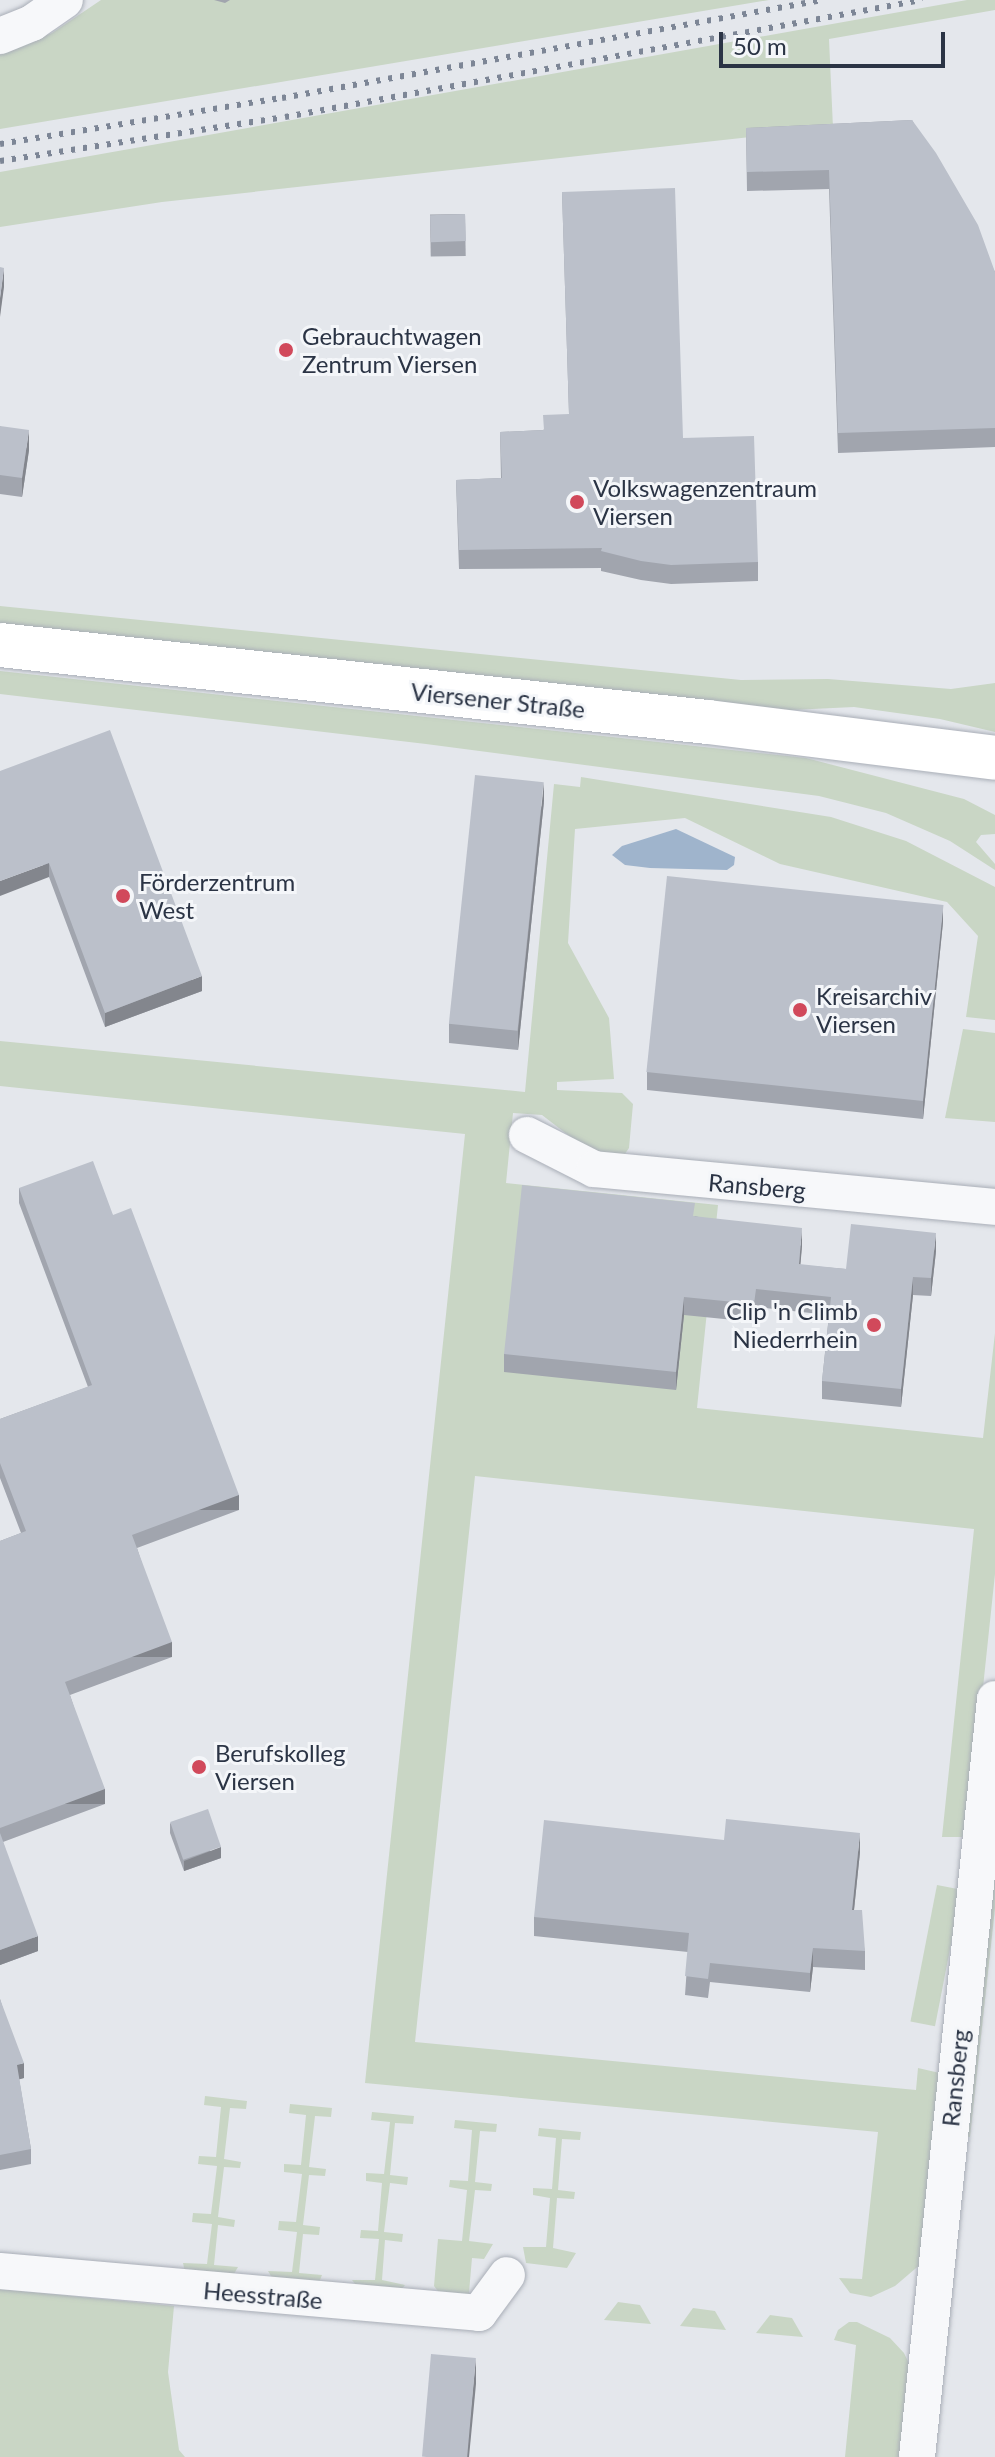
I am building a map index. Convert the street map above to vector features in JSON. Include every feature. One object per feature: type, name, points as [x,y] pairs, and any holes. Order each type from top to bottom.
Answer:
[{"type":"main road","name":"Viersener Straße","points":[[0,645],[708,722],[995,758]]},
{"type":"street","points":[[0,36],[32,23],[65,0]]},
{"type":"street","name":"Ransberg","points":[[527,1135],[594,1169],[995,1207]]},
{"type":"street","name":"Ransberg","points":[[917,2457],[995,1699]]},
{"type":"street","name":"Heesstraße","points":[[0,2271],[479,2313],[507,2275]]},
{"type":"green space","points":[[101,0],[769,0],[0,129],[0,55],[52,33]]},
{"type":"green space","points":[[967,0],[995,0],[995,10],[829,39],[833,128],[162,202],[0,227],[0,172]]},
{"type":"green space","points":[[0,606],[741,680],[828,679],[951,689],[995,683],[995,732],[940,719],[854,707],[770,711],[0,629]]},
{"type":"green space","points":[[0,671],[806,758],[964,799],[995,815],[995,834],[981,835],[976,842],[995,864],[995,870],[950,841],[886,813],[819,796],[426,744],[0,694]]},
{"type":"green space","points":[[581,777],[831,817],[906,841],[995,887],[995,1020],[966,1017],[978,936],[947,902],[780,864],[685,818],[575,829],[568,943],[609,1018],[614,1079],[557,1082],[557,1090],[622,1093],[633,1104],[629,1148],[622,1158],[594,1155],[542,1115],[513,1113],[506,1183],[718,1205],[697,1408],[983,1438],[995,1333],[995,1574],[968,1829],[962,1837],[942,1837],[974,1529],[475,1476],[415,2042],[916,2090],[918,2068],[944,2074],[922,2263],[895,2286],[871,2297],[850,2293],[839,2278],[862,2279],[878,2132],[365,2083],[465,1134],[0,1086],[0,1041],[525,1092],[554,784],[580,787]]},
{"type":"green space","points":[[963,1029],[995,1033],[995,1122],[945,1118]]},
{"type":"green space","points":[[995,1875],[995,1908],[970,2137],[964,2136]]},
{"type":"green space","points":[[937,1885],[962,1890],[935,2026],[910,2021]]},
{"type":"green space","points":[[205,2096],[247,2101],[246,2109],[230,2108],[224,2159],[241,2162],[240,2168],[224,2167],[218,2217],[235,2220],[234,2227],[218,2225],[214,2265],[238,2267],[231,2279],[185,2272],[183,2263],[207,2264],[212,2224],[192,2222],[193,2213],[211,2214],[217,2166],[198,2164],[199,2156],[216,2157],[221,2107],[204,2105]]},
{"type":"green space","points":[[290,2104],[332,2108],[331,2117],[315,2116],[309,2167],[326,2169],[325,2176],[309,2175],[303,2225],[320,2227],[319,2235],[303,2234],[299,2273],[322,2275],[316,2290],[277,2286],[268,2271],[292,2272],[297,2232],[278,2230],[279,2221],[296,2222],[302,2174],[284,2172],[284,2164],[301,2165],[306,2115],[289,2113]]},
{"type":"green space","points":[[372,2112],[414,2116],[413,2124],[395,2123],[390,2175],[408,2177],[407,2185],[390,2183],[384,2232],[403,2234],[402,2242],[385,2240],[382,2280],[405,2285],[395,2298],[363,2294],[352,2280],[375,2280],[379,2239],[360,2238],[361,2230],[378,2231],[382,2183],[366,2181],[366,2173],[384,2174],[390,2122],[371,2120]]},
{"type":"green space","points":[[455,2120],[497,2124],[496,2132],[480,2131],[475,2182],[492,2184],[491,2191],[475,2190],[469,2241],[493,2244],[484,2259],[472,2258],[468,2304],[446,2302],[434,2286],[438,2239],[462,2241],[467,2190],[449,2187],[450,2180],[468,2181],[472,2130],[454,2128]]},
{"type":"green space","points":[[539,2128],[581,2132],[580,2140],[562,2139],[558,2190],[575,2192],[574,2199],[557,2198],[553,2248],[576,2253],[567,2268],[526,2263],[523,2247],[546,2247],[550,2198],[533,2195],[533,2188],[552,2189],[556,2138],[538,2136]]},
{"type":"green space","points":[[0,2289],[174,2306],[168,2372],[179,2450],[185,2457],[0,2457]]},
{"type":"green space","points":[[618,2302],[640,2305],[651,2324],[604,2320]]},
{"type":"green space","points":[[693,2308],[715,2311],[726,2330],[680,2326]]},
{"type":"green space","points":[[770,2315],[792,2318],[803,2337],[756,2333]]},
{"type":"green space","points":[[849,2322],[857,2322],[890,2338],[904,2353],[912,2370],[903,2457],[845,2457],[856,2345],[834,2340],[838,2330]]},
{"type":"water","points":[[676,829],[735,857],[734,865],[727,870],[650,868],[625,865],[612,855],[622,846]]},
{"type":"building","points":[[912,120],[936,153],[978,225],[995,272],[995,428],[838,433],[829,170],[747,172],[746,128]]},
{"type":"building","points":[[675,188],[683,438],[754,436],[758,562],[671,565],[641,561],[601,551],[602,548],[459,550],[456,480],[502,478],[500,432],[544,430],[543,415],[569,414],[562,192]]},
{"type":"building","points":[[465,214],[466,241],[431,242],[430,215]]},
{"type":"building","points":[[0,267],[4,268],[0,298]]},
{"type":"building","points":[[0,426],[29,430],[22,478],[0,475]]},
{"type":"building","points":[[110,730],[202,976],[105,1013],[49,863],[0,881],[0,771]]},
{"type":"building","points":[[475,775],[544,782],[517,1031],[449,1024]]},
{"type":"building","points":[[667,876],[943,905],[923,1101],[646,1072]]},
{"type":"building","points":[[93,1161],[113,1215],[131,1208],[239,1495],[132,1535],[172,1642],[65,1682],[105,1789],[0,1828],[0,1541],[26,1531],[0,1463],[0,1419],[92,1385],[19,1188]]},
{"type":"building","points":[[522,1185],[695,1203],[693,1216],[802,1228],[799,1264],[846,1269],[851,1224],[936,1233],[931,1278],[913,1277],[901,1389],[822,1381],[831,1297],[756,1289],[754,1304],[684,1297],[676,1372],[504,1354]]},
{"type":"building","points":[[208,1809],[221,1847],[183,1860],[170,1822]]},
{"type":"building","points":[[726,1819],[860,1833],[852,1910],[862,1910],[865,1951],[813,1948],[810,1973],[710,1963],[708,1979],[685,1976],[689,1933],[534,1917],[544,1820],[724,1840]]},
{"type":"building","points":[[0,1833],[38,1936],[0,1950]]},
{"type":"building","points":[[0,1999],[24,2063],[17,2065],[31,2149],[0,2155]]},
{"type":"building","points":[[431,2354],[476,2358],[467,2457],[422,2457]]},
{"type":"railway","points":[[0,144],[282,98],[822,0]]},
{"type":"railway","points":[[0,161],[285,117],[922,0]]},
{"type":"place","name":"Gebrauchtwagen Zentrum Viersen","points":[[286,350]]},
{"type":"place","name":"Volkswagenzentraum Viersen","points":[[577,502]]},
{"type":"place","name":"Förderzentrum West","points":[[123,896]]},
{"type":"place","name":"Kreisarchiv Viersen","points":[[800,1010]]},
{"type":"place","name":"Clip 'n Climb Niederrhein","points":[[874,1325]]},
{"type":"place","name":"Berufskolleg Viersen","points":[[199,1767]]}]
